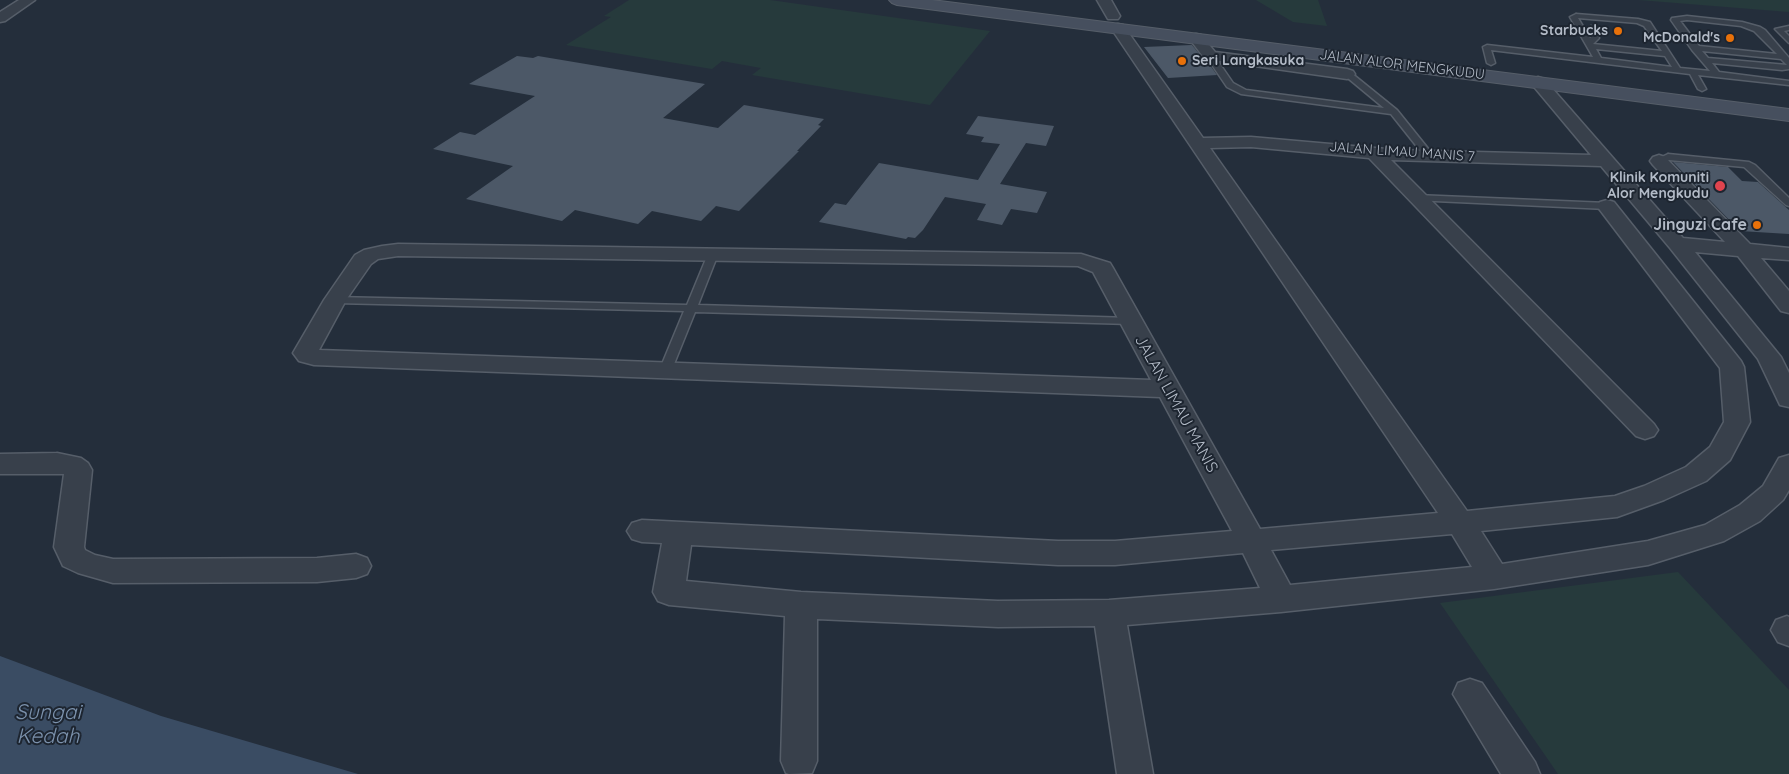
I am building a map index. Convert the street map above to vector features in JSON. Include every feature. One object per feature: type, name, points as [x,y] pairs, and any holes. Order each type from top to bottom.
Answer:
[{"type":"main road","name":"JALAN ALOR MENGKUDU","points":[[900,0],[1115,22],[1487,67],[1789,99]]},
{"type":"main road","name":"JALAN ALOR MENGKUDU","points":[[986,0],[1115,22],[1329,63],[1487,67],[1538,82],[1789,114]]},
{"type":"street","points":[[0,18],[28,0]]},
{"type":"street","points":[[1104,0],[1115,22],[1459,522],[1494,577]]},
{"type":"street","points":[[1196,38],[1210,56],[1329,63],[1347,74]]},
{"type":"street","points":[[1538,82],[1677,244],[1779,358],[1789,399]]},
{"type":"street","name":"JALAN LIMAU MANIS 7","points":[[1197,143],[1283,143],[1429,156],[1606,161]]},
{"type":"street","points":[[1373,152],[1416,198],[1646,430]]},
{"type":"street","points":[[1659,161],[1744,250],[1789,306]]},
{"type":"street","points":[[1607,206],[1647,208]]},
{"type":"street","points":[[642,530],[1058,553],[1115,553],[1540,515],[1617,506],[1654,493],[1696,474],[1720,453],[1737,422],[1732,367],[1607,206]]},
{"type":"street","points":[[1677,244],[1789,254]]},
{"type":"street","points":[[713,254],[390,251],[372,254],[363,260],[335,300],[305,353],[308,356],[1167,389]]},
{"type":"street","name":"JALAN LIMAU MANIS","points":[[713,254],[1081,260],[1102,268],[1251,540],[1281,600]]},
{"type":"street","points":[[0,464],[57,462],[78,470],[69,548],[74,558],[89,565],[113,571],[317,570],[356,566]]},
{"type":"street","points":[[678,533],[669,592],[801,604],[998,614],[1109,614],[1281,600],[1494,577],[1648,553],[1714,533],[1750,513],[1773,493],[1789,465]]},
{"type":"street","points":[[799,761],[801,604]]},
{"type":"street","points":[[1109,614],[1135,774]]},
{"type":"street","points":[[1470,694],[1522,774]]},
{"type":"lane","points":[[1598,60],[1574,17],[1642,22],[1647,24],[1678,70]]},
{"type":"lane","points":[[1716,74],[1675,20],[1687,18],[1750,26],[1762,32],[1786,61]]},
{"type":"lane","points":[[1589,44],[1595,38],[1589,25],[1590,19],[1617,22]]},
{"type":"lane","points":[[1694,46],[1697,39],[1687,23],[1748,29],[1754,32],[1767,48],[1786,61]]},
{"type":"lane","points":[[1789,28],[1780,29],[1789,41]]},
{"type":"lane","points":[[1650,39],[1659,42]]},
{"type":"lane","points":[[1589,44],[1667,54]]},
{"type":"lane","points":[[1694,46],[1786,61]]},
{"type":"lane","points":[[1487,67],[1487,47],[1789,83]]},
{"type":"lane","points":[[1210,56],[1230,85],[1244,92],[1394,112]]},
{"type":"lane","points":[[1705,60],[1782,68],[1786,61]]},
{"type":"lane","points":[[1693,72],[1702,89]]},
{"type":"lane","points":[[1347,74],[1394,112],[1429,156]]},
{"type":"lane","points":[[1659,161],[1662,158],[1668,157],[1746,164],[1752,167],[1789,203]]},
{"type":"lane","points":[[1416,198],[1607,206]]},
{"type":"lane","points":[[666,369],[713,254]]},
{"type":"lane","points":[[335,300],[1131,321]]},
{"type":"green space","points":[[629,0],[770,0],[990,31],[930,105],[752,75],[761,68],[722,61],[712,69],[566,45],[611,17],[604,16]]},
{"type":"green space","points":[[1256,0],[1318,0],[1327,26],[1293,22]]},
{"type":"green space","points":[[1639,0],[1789,0],[1789,12]]},
{"type":"green space","points":[[1678,572],[1789,690],[1789,774],[1558,774],[1440,603]]},
{"type":"water","name":"Sungai Kedah","points":[[0,656],[161,716],[358,774],[0,774]]},
{"type":"building","name":"Seri Langkasuka","points":[[1192,45],[1217,75],[1168,78],[1144,47]]},
{"type":"building","points":[[517,56],[533,58],[538,56],[705,84],[663,118],[718,128],[744,105],[824,119],[818,125],[821,126],[797,151],[799,151],[739,211],[716,206],[701,221],[652,211],[638,224],[575,210],[562,221],[466,199],[513,166],[433,149],[460,132],[475,135],[535,96],[469,84]]},
{"type":"building","points":[[978,116],[1054,126],[1046,146],[1026,143],[1000,184],[1047,192],[1037,213],[1011,209],[1002,225],[977,220],[986,204],[945,197],[923,230],[915,238],[908,237],[906,239],[819,222],[835,203],[846,205],[879,163],[978,180],[1000,144],[981,142],[984,137],[966,134]]},
{"type":"building","points":[[1673,162],[1728,167],[1742,181],[1758,182],[1789,210],[1789,234],[1740,231]]},
{"type":"place","name":"Starbucks","points":[[1618,31]]},
{"type":"place","name":"McDonald's","points":[[1730,38]]},
{"type":"place","name":"Seri Langkasuka","points":[[1182,61]]},
{"type":"place","name":"Klinik Komuniti Alor Mengkudu","points":[[1720,186]]},
{"type":"place","name":"Jinguzi Cafe","points":[[1757,225]]}]
